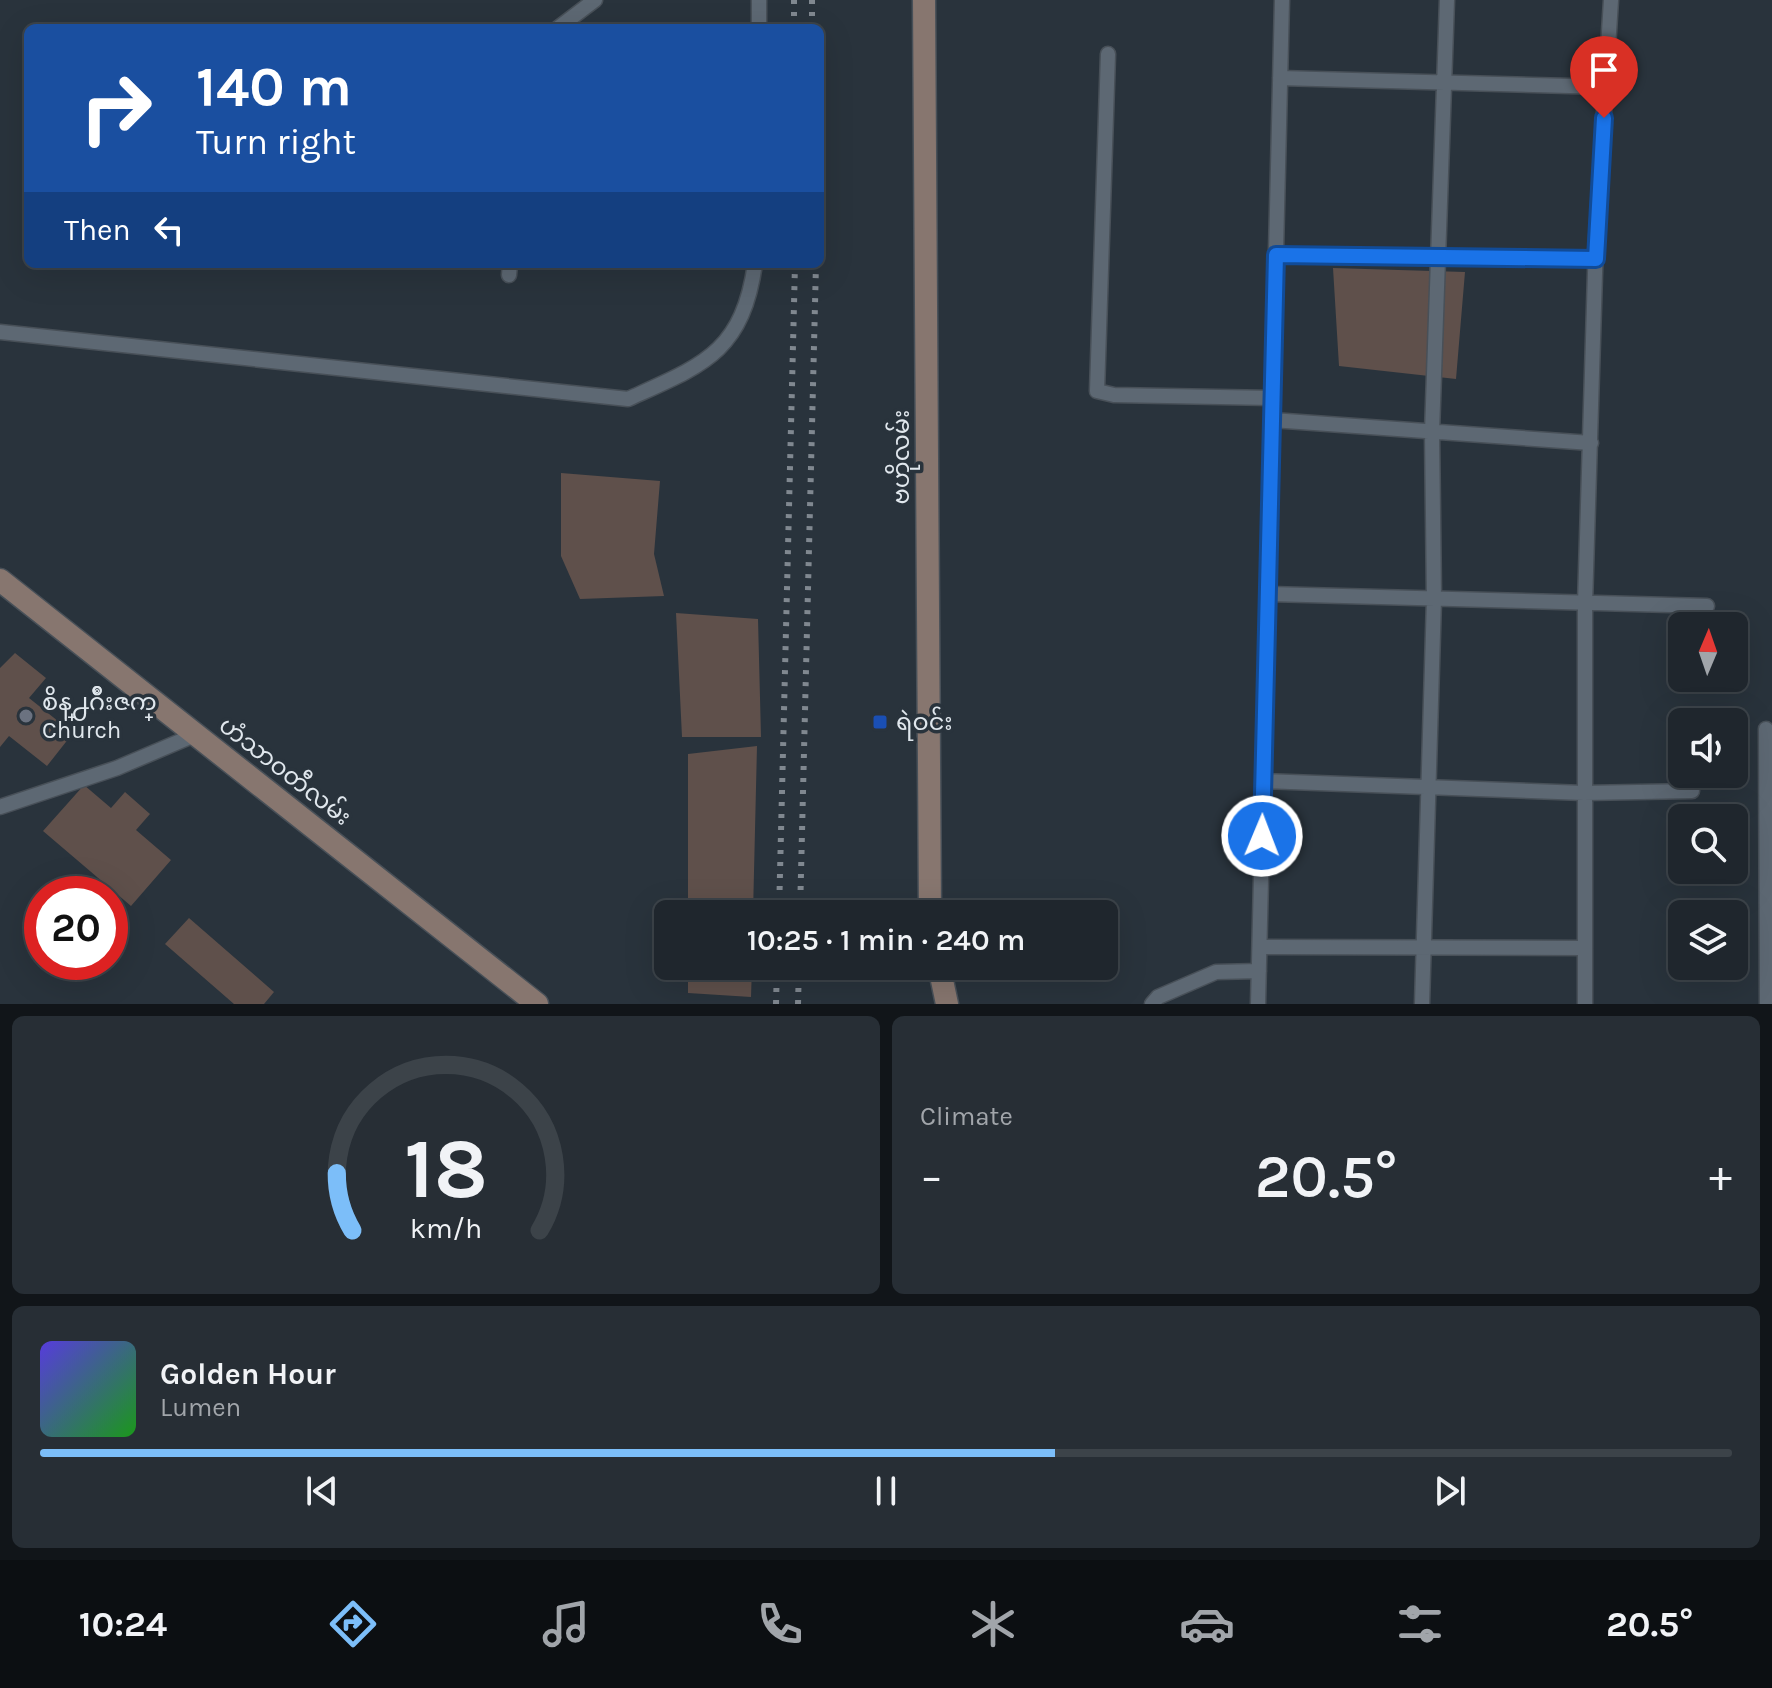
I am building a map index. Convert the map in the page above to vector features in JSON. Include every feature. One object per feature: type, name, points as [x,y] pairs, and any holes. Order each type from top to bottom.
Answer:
[{"type":"main road","name":"ဗဟိုလမ်း","points":[[924,0],[930,900]]},
{"type":"main road","name":"ဟံသာဝတီလမ်း","points":[[0,580],[537,1004]]},
{"type":"main road","points":[[942,980],[947,1004]]},
{"type":"lane","points":[[563,24],[595,0]]},
{"type":"lane","points":[[759,0],[759,24]]},
{"type":"lane","points":[[1258,1004],[1282,0]]},
{"type":"lane","points":[[1422,1004],[1434,599],[1432,432],[1447,0]]},
{"type":"lane","points":[[1585,1004],[1585,604],[1596,259],[1611,0]]},
{"type":"lane","points":[[1108,54],[1097,391],[1114,395],[1273,398]]},
{"type":"lane","points":[[1280,78],[1606,87]]},
{"type":"lane","points":[[1276,255],[1596,259]]},
{"type":"lane","points":[[0,332],[628,399],[698,367],[728,343],[751,297],[755,268]]},
{"type":"lane","points":[[1272,420],[1591,443]]},
{"type":"lane","points":[[1268,594],[1707,606]]},
{"type":"lane","points":[[1766,729],[1767,1004]]},
{"type":"lane","points":[[0,807],[117,768],[197,734]]},
{"type":"lane","points":[[1264,781],[1584,793],[1692,791]]},
{"type":"lane","points":[[1260,947],[1585,948]]},
{"type":"lane","points":[[1152,1004],[1158,997],[1216,972],[1259,971]]},
{"type":"building","points":[[1333,268],[1465,272],[1456,379],[1339,366]]},
{"type":"building","points":[[561,473],[660,481],[654,554],[664,596],[580,599],[561,556]]},
{"type":"building","points":[[676,613],[758,619],[761,737],[682,737]]},
{"type":"building","name":"စိန္႕ဂ်ိဳးဇက္ Church","points":[[15,653],[46,678],[29,698],[73,733],[47,766],[9,736],[0,747],[0,668]]},
{"type":"building","points":[[757,746],[753,900],[688,900],[688,754]]},
{"type":"building","points":[[84,785],[111,808],[125,792],[150,814],[136,830],[171,860],[131,906],[128,903],[128,876],[96,876],[43,831]]},
{"type":"building","points":[[189,918],[274,992],[264,1004],[234,1004],[165,944]]},
{"type":"building","points":[[688,980],[752,980],[751,997],[688,993]]},
{"type":"railway","points":[[794,0],[794,24]]},
{"type":"railway","points":[[812,0],[812,24]]},
{"type":"railway","points":[[779,900],[795,268]]},
{"type":"railway","points":[[800,900],[816,268]]},
{"type":"railway","points":[[776,1004],[777,980]]},
{"type":"railway","points":[[798,1004],[799,980]]},
{"type":"place","name":"စိန္႕ဂ်ိဳးဇက္ Church","points":[[26,716]]},
{"type":"place","name":"ရဲဝင်း","points":[[880,722]]},
{"type":"route","points":[[1262,836],[1276,255],[1596,259],[1604,118]]}]
